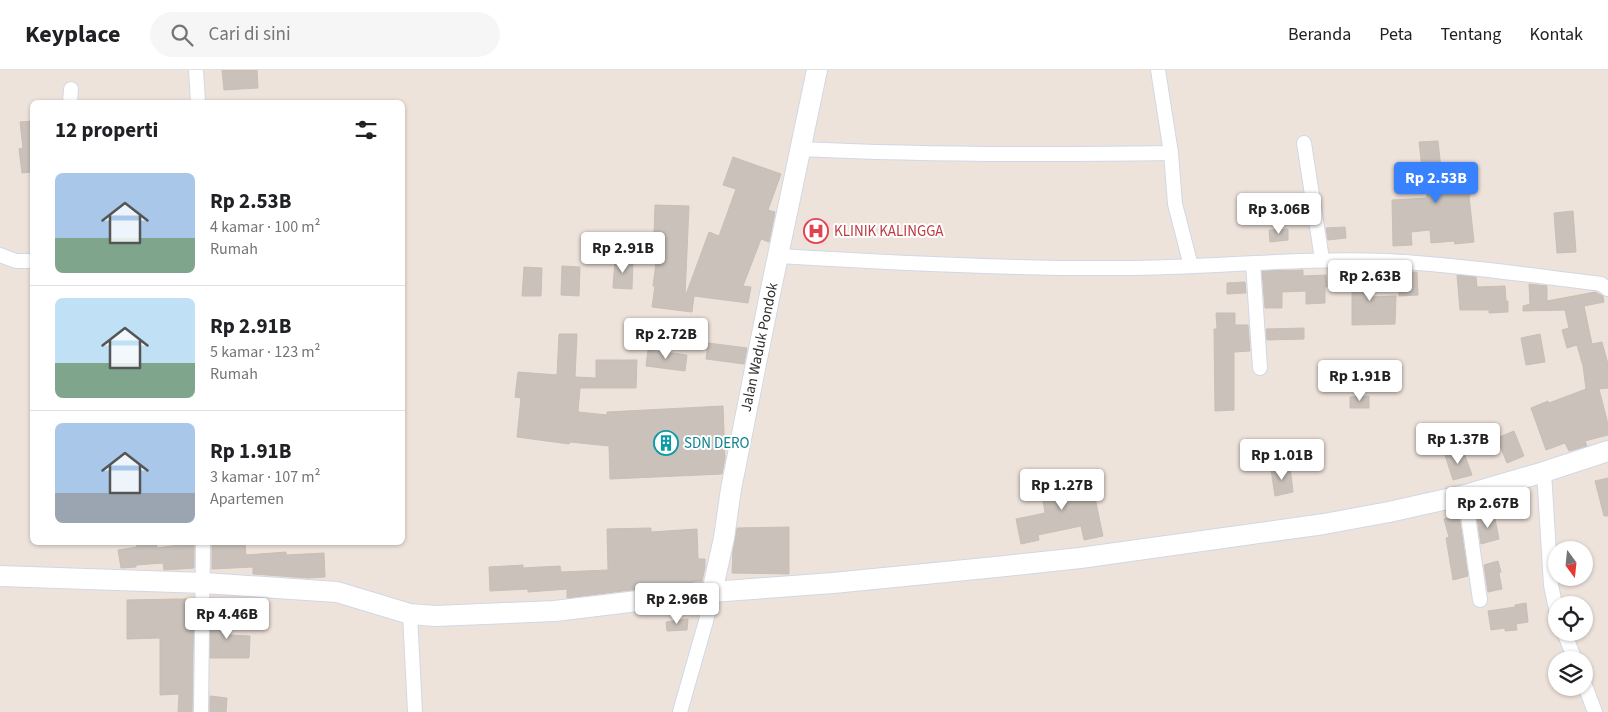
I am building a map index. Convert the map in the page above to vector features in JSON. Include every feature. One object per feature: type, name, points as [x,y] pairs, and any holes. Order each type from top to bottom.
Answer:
[{"type":"street","points":[[196,70],[198,100]]},
{"type":"street","name":"Jalan Waduk Pondok","points":[[680,712],[706,621],[724,538],[732,480],[817,70]]},
{"type":"street","points":[[1158,70],[1171,153],[1175,204],[1191,266]]},
{"type":"street","points":[[1304,143],[1322,260]]},
{"type":"street","points":[[800,149],[883,153],[1171,153]]},
{"type":"street","points":[[0,255],[16,260],[30,261]]},
{"type":"street","points":[[779,256],[877,262],[1049,268],[1123,268],[1322,260],[1387,261],[1465,267],[1601,284],[1608,289]]},
{"type":"street","points":[[1253,264],[1260,368]]},
{"type":"street","points":[[0,576],[204,583],[337,592],[410,614],[435,616],[555,610],[712,592],[833,583],[1080,558],[1324,524],[1464,495],[1544,472],[1608,450]]},
{"type":"street","points":[[1544,472],[1553,596]]},
{"type":"street","points":[[1464,495],[1480,600]]},
{"type":"street","points":[[201,712],[203,545]]},
{"type":"street","points":[[410,614],[415,712]]},
{"type":"street","points":[[1589,696],[1595,712]]},
{"type":"shaded area","name":"KLINIK KALINGGA","points":[[807,218],[831,223],[825,245],[803,240]]},
{"type":"building","points":[[222,70],[257,70],[258,88],[224,90]]},
{"type":"building","points":[[30,121],[30,172],[22,173],[19,149],[23,148],[20,122]]},
{"type":"building","points":[[1438,141],[1441,169],[1469,168],[1469,196],[1474,242],[1455,244],[1454,241],[1431,243],[1430,230],[1411,232],[1412,245],[1393,246],[1392,200],[1427,198],[1419,142]]},
{"type":"building","points":[[733,157],[781,174],[768,210],[775,212],[769,242],[761,239],[743,286],[751,287],[748,303],[694,296],[692,312],[652,307],[656,263],[653,263],[655,205],[689,206],[685,297],[709,232],[719,236],[736,189],[723,185]]},
{"type":"building","points":[[1573,211],[1576,252],[1557,253],[1554,213]]},
{"type":"building","points":[[1345,227],[1346,238],[1328,240],[1326,228]]},
{"type":"building","points":[[1288,229],[1288,240],[1270,242],[1269,230]]},
{"type":"building","points":[[615,259],[633,260],[632,289],[613,288]]},
{"type":"building","points":[[562,266],[580,267],[579,296],[561,295]]},
{"type":"building","points":[[524,267],[542,268],[541,296],[522,296]]},
{"type":"building","points":[[1370,269],[1371,297],[1396,296],[1395,324],[1352,325],[1352,270]]},
{"type":"building","points":[[1374,269],[1393,270],[1393,277],[1374,277]]},
{"type":"building","points":[[1303,270],[1303,276],[1326,275],[1325,303],[1306,304],[1306,291],[1282,292],[1282,308],[1265,308],[1262,271]]},
{"type":"building","points":[[1417,272],[1418,295],[1399,296],[1399,273]]},
{"type":"building","points":[[1457,275],[1476,277],[1477,287],[1505,286],[1508,312],[1489,313],[1489,310],[1460,310]]},
{"type":"building","points":[[1245,282],[1246,293],[1227,294],[1227,283]]},
{"type":"building","points":[[1529,284],[1547,286],[1547,301],[1595,292],[1603,296],[1604,302],[1584,306],[1592,344],[1602,342],[1608,364],[1608,388],[1599,389],[1608,424],[1608,435],[1585,441],[1587,446],[1569,451],[1565,443],[1546,450],[1531,408],[1586,389],[1583,366],[1577,345],[1567,348],[1562,330],[1569,328],[1565,310],[1523,311],[1523,306],[1530,304]]},
{"type":"building","points":[[1216,313],[1235,313],[1235,325],[1248,325],[1250,351],[1234,352],[1234,410],[1215,411],[1214,329],[1217,329]]},
{"type":"building","points":[[1304,328],[1304,339],[1267,340],[1266,329]]},
{"type":"building","points":[[559,334],[577,334],[575,377],[596,378],[596,360],[637,360],[636,388],[580,388],[578,412],[607,415],[607,412],[723,406],[725,458],[722,474],[610,479],[609,446],[570,442],[569,444],[517,437],[521,398],[515,397],[518,372],[557,375]]},
{"type":"building","points":[[1540,334],[1545,362],[1526,365],[1521,338]]},
{"type":"building","points":[[708,343],[747,348],[744,364],[706,359]]},
{"type":"building","points":[[648,350],[687,355],[685,371],[646,366]]},
{"type":"building","points":[[1369,396],[1369,408],[1350,408],[1350,397]]},
{"type":"building","points":[[1514,431],[1524,456],[1507,463],[1497,438]]},
{"type":"building","points":[[1463,450],[1472,475],[1453,480],[1445,455]]},
{"type":"building","points":[[1290,466],[1293,492],[1275,496],[1271,470]]},
{"type":"building","points":[[1054,474],[1056,485],[1086,479],[1089,494],[1094,493],[1103,536],[1084,540],[1081,526],[1038,535],[1039,540],[1021,544],[1016,519],[1045,513],[1041,488],[1038,489],[1035,478]]},
{"type":"building","points":[[1608,478],[1608,516],[1604,516],[1595,481]]},
{"type":"building","points":[[1494,514],[1499,539],[1481,544],[1477,518]]},
{"type":"building","points":[[1459,515],[1468,576],[1453,580],[1446,538],[1449,537],[1444,519]]},
{"type":"building","points":[[789,527],[789,574],[732,573],[733,550],[737,528]]},
{"type":"building","points":[[651,528],[651,532],[697,529],[698,559],[705,559],[702,581],[567,598],[567,589],[528,592],[528,589],[490,591],[489,567],[523,565],[523,568],[560,566],[561,572],[608,570],[607,529]]},
{"type":"building","points":[[137,545],[156,545],[157,548],[194,545],[194,568],[164,570],[163,563],[121,568],[118,550],[137,547]]},
{"type":"building","points":[[212,545],[245,545],[246,555],[286,552],[286,555],[324,553],[325,577],[308,578],[253,574],[253,567],[212,569]]},
{"type":"building","points":[[1498,561],[1502,589],[1488,592],[1484,565]]},
{"type":"building","points":[[194,599],[192,712],[178,712],[179,694],[160,695],[160,638],[127,639],[127,600]]},
{"type":"building","points":[[1526,603],[1528,622],[1516,624],[1517,630],[1505,631],[1505,628],[1491,630],[1488,611],[1515,607],[1515,605]]},
{"type":"building","points":[[211,613],[229,614],[229,635],[250,636],[249,658],[210,658]]},
{"type":"building","points":[[688,619],[687,630],[667,631],[666,622]]},
{"type":"building","points":[[210,696],[227,698],[226,712],[210,712]]},
{"type":"place","name":"KLINIK KALINGGA","points":[[816,231]]},
{"type":"place","name":"SDN DERO","points":[[666,443]]}]
